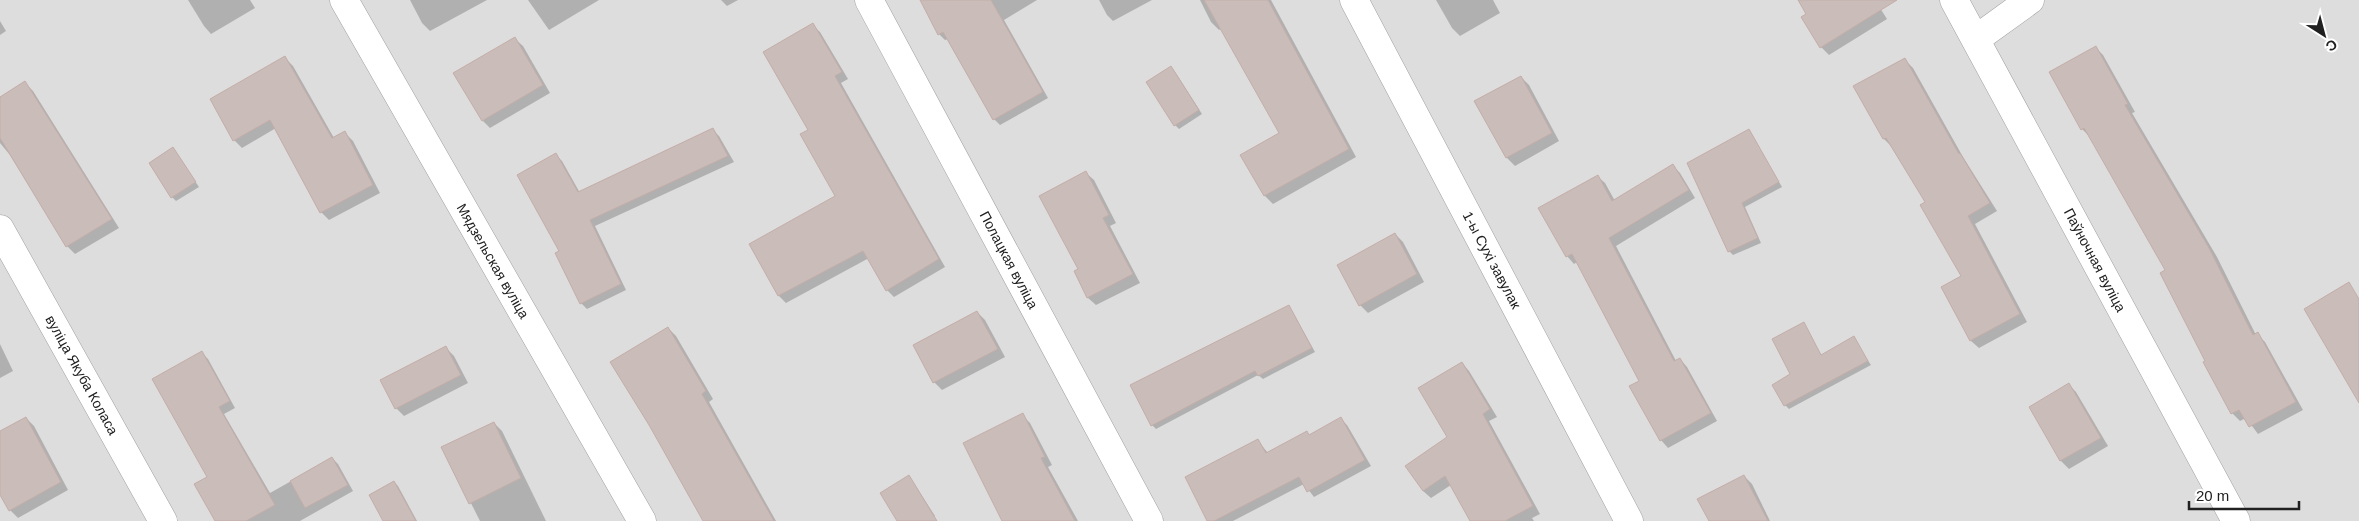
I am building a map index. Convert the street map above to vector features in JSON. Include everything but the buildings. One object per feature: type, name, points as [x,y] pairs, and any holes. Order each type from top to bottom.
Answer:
[{"type":"street","name":"Мядзельская вуліца","points":[[344,0],[642,521]]},
{"type":"street","name":"Полацкая вуліца","points":[[868,0],[1149,521]]},
{"type":"street","name":"1-ы Сухі завулак","points":[[1354,0],[1629,521]]},
{"type":"street","name":"Паўночная вуліца","points":[[1954,0],[2236,521]]},
{"type":"street","points":[[1976,39],[2030,0]]},
{"type":"street","name":"вуліца Якуба Коласа","points":[[0,228],[163,521]]},
{"type":"shaded area","points":[[0,0],[2359,0],[2359,521],[0,521]]}]
